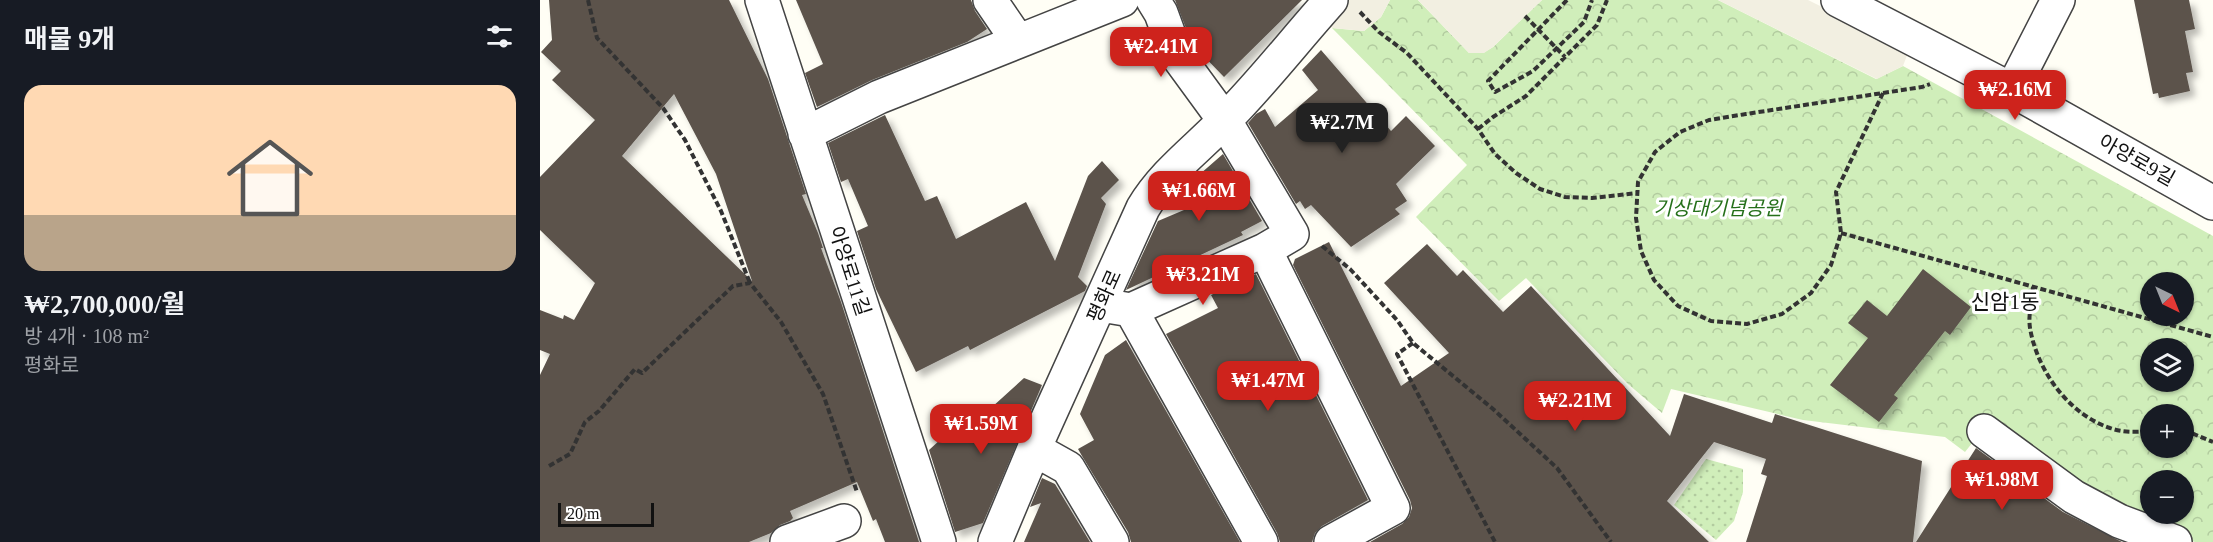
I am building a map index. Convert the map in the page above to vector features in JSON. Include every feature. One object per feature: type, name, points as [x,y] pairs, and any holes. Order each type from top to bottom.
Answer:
[{"type":"street","name":"아양로11길","points":[[762,0],[939,542]]},
{"type":"street","points":[[990,0],[1018,42]]},
{"type":"street","points":[[806,134],[879,97],[1122,0]]},
{"type":"street","points":[[1153,0],[1161,13],[1176,54],[1225,121],[1393,508],[1330,542]]},
{"type":"street","name":"아양로9길","points":[[1838,0],[2012,90],[2213,203]]},
{"type":"street","points":[[2012,90],[2058,0]]},
{"type":"street","name":"평화로","points":[[995,542],[1034,449],[1116,308],[1143,208],[1153,191],[1180,161],[1225,121],[1343,4]]},
{"type":"street","points":[[1261,542],[1116,308],[1279,242]]},
{"type":"street","points":[[1984,431],[2074,497],[2119,521],[2175,542]]},
{"type":"street","points":[[1034,449],[1068,468],[1112,542]]},
{"type":"street","points":[[787,542],[851,509]]},
{"type":"path","points":[[588,0],[597,38],[663,108],[685,140],[721,211],[750,283],[781,322],[823,394],[851,509]]},
{"type":"path","points":[[1568,0],[1488,81],[1495,92],[1533,71],[1557,49],[1584,22],[1592,0]]},
{"type":"path","points":[[1478,129],[1526,96],[1565,57],[1596,25],[1607,0]]},
{"type":"path","points":[[1343,4],[1407,53],[1478,129],[1495,154],[1516,173],[1540,189],[1565,197],[1583,198],[1637,193]]},
{"type":"path","points":[[1525,16],[1565,57]]},
{"type":"path","points":[[1883,93],[1836,192],[1841,233],[1831,266],[1811,293],[1782,314],[1747,324],[1711,321],[1678,306],[1654,280],[1641,251],[1636,218],[1638,182],[1655,152],[1680,132],[1709,120],[1746,114],[1922,87],[1966,68]]},
{"type":"path","points":[[1841,233],[2213,337]]},
{"type":"path","points":[[1279,242],[1322,246],[1350,269],[1397,321],[1413,343],[1493,409],[1557,468],[1611,542]]},
{"type":"path","points":[[549,466],[570,454],[585,422],[599,411],[635,369],[642,373],[733,286],[750,283]]},
{"type":"path","points":[[2033,286],[2029,327],[2042,367],[2056,388],[2070,403],[2110,429],[2140,432]]},
{"type":"path","points":[[1413,343],[1397,354],[1495,542]]},
{"type":"path","points":[[2194,434],[2213,442]]},
{"type":"green space","name":"기상대기념공원","points":[[1390,0],[1418,0],[1469,53],[1483,53],[1493,47],[1542,0],[1718,0],[1876,79],[1903,66],[2213,236],[2213,542],[2195,542],[2120,519],[1984,428],[1965,452],[1945,437],[1803,420],[1671,389],[1662,413],[1628,384],[1526,278],[1499,301],[1416,217],[1467,165],[1332,28],[1364,31],[1381,17]]},
{"type":"green space","points":[[1706,459],[1743,469],[1743,492],[1734,521],[1716,540],[1674,505]]},
{"type":"shaded area","points":[[1347,0],[1390,0],[1381,17],[1364,31],[1332,28],[1325,20]]},
{"type":"shaded area","points":[[1418,0],[1542,0],[1493,47],[1484,53],[1469,53]]},
{"type":"shaded area","points":[[1718,0],[1808,0],[1909,50],[1903,66],[1877,79]]},
{"type":"building","points":[[549,0],[729,0],[768,79],[806,194],[802,195],[818,233],[823,248],[821,248],[841,302],[919,542],[885,542],[876,519],[873,521],[857,482],[790,511],[793,518],[790,521],[780,525],[771,533],[749,542],[540,542],[540,375],[550,354],[540,350],[540,310],[563,319],[564,315],[574,320],[595,283],[540,230],[540,177],[595,120],[552,80],[561,71],[541,52],[552,40]],"holes":[[[674,94],[716,174],[752,281],[622,156]]]},
{"type":"building","points":[[796,0],[971,0],[975,11],[987,29],[967,42],[872,80],[817,107],[805,73],[823,64]]},
{"type":"building","points":[[1175,0],[1302,0],[1224,77],[1192,44]]},
{"type":"building","points":[[2134,0],[2189,0],[2195,29],[2185,31],[2193,72],[2186,73],[2190,91],[2159,98],[2158,93],[2153,94]]},
{"type":"building","points":[[1321,50],[1391,131],[1406,116],[1435,146],[1396,184],[1407,201],[1395,209],[1400,214],[1351,247],[1311,205],[1305,209],[1300,201],[1296,204],[1248,123],[1256,114],[1265,109],[1275,127],[1318,90],[1302,70]]},
{"type":"building","points":[[885,115],[925,201],[937,196],[956,239],[1026,202],[1055,261],[1088,176],[1102,161],[1119,180],[1101,198],[1106,204],[1078,277],[1087,286],[1085,291],[970,350],[968,346],[916,372],[876,289],[857,231],[868,226],[848,179],[841,182],[828,143]]},
{"type":"building","points":[[1223,154],[1262,221],[1241,232],[1243,235],[1126,290],[1158,221],[1184,210],[1179,200],[1188,195],[1184,188]]},
{"type":"building","points":[[1329,242],[1401,386],[1449,353],[1384,283],[1427,244],[1457,276],[1463,270],[1503,312],[1531,286],[1670,436],[1684,394],[1772,423],[1775,414],[1922,461],[1913,542],[1746,542],[1767,476],[1761,474],[1766,459],[1714,442],[1667,501],[1709,542],[1370,542],[1402,524],[1409,517],[1412,508],[1293,265],[1295,259]]},
{"type":"building","points":[[1923,269],[1971,307],[1950,335],[1945,331],[1894,395],[1898,398],[1879,422],[1830,385],[1868,338],[1848,323],[1867,300],[1887,316]]},
{"type":"building","points":[[1256,274],[1368,500],[1322,526],[1315,533],[1312,542],[1280,542],[1166,334],[1218,308],[1211,295]]},
{"type":"building","points":[[1126,340],[1240,542],[1131,542],[1128,532],[1078,449],[1094,440],[1080,414],[1105,355]]},
{"type":"building","points":[[1024,378],[1042,385],[983,523],[955,532],[929,450],[977,406],[981,417]]},
{"type":"building","points":[[1976,448],[2063,512],[2122,542],[1916,542]]},
{"type":"building","points":[[1042,478],[1055,484],[1090,542],[1024,542],[1041,503],[1030,507]]},
{"type":"district","name":"신암1동","points":[[2005,302]]}]
